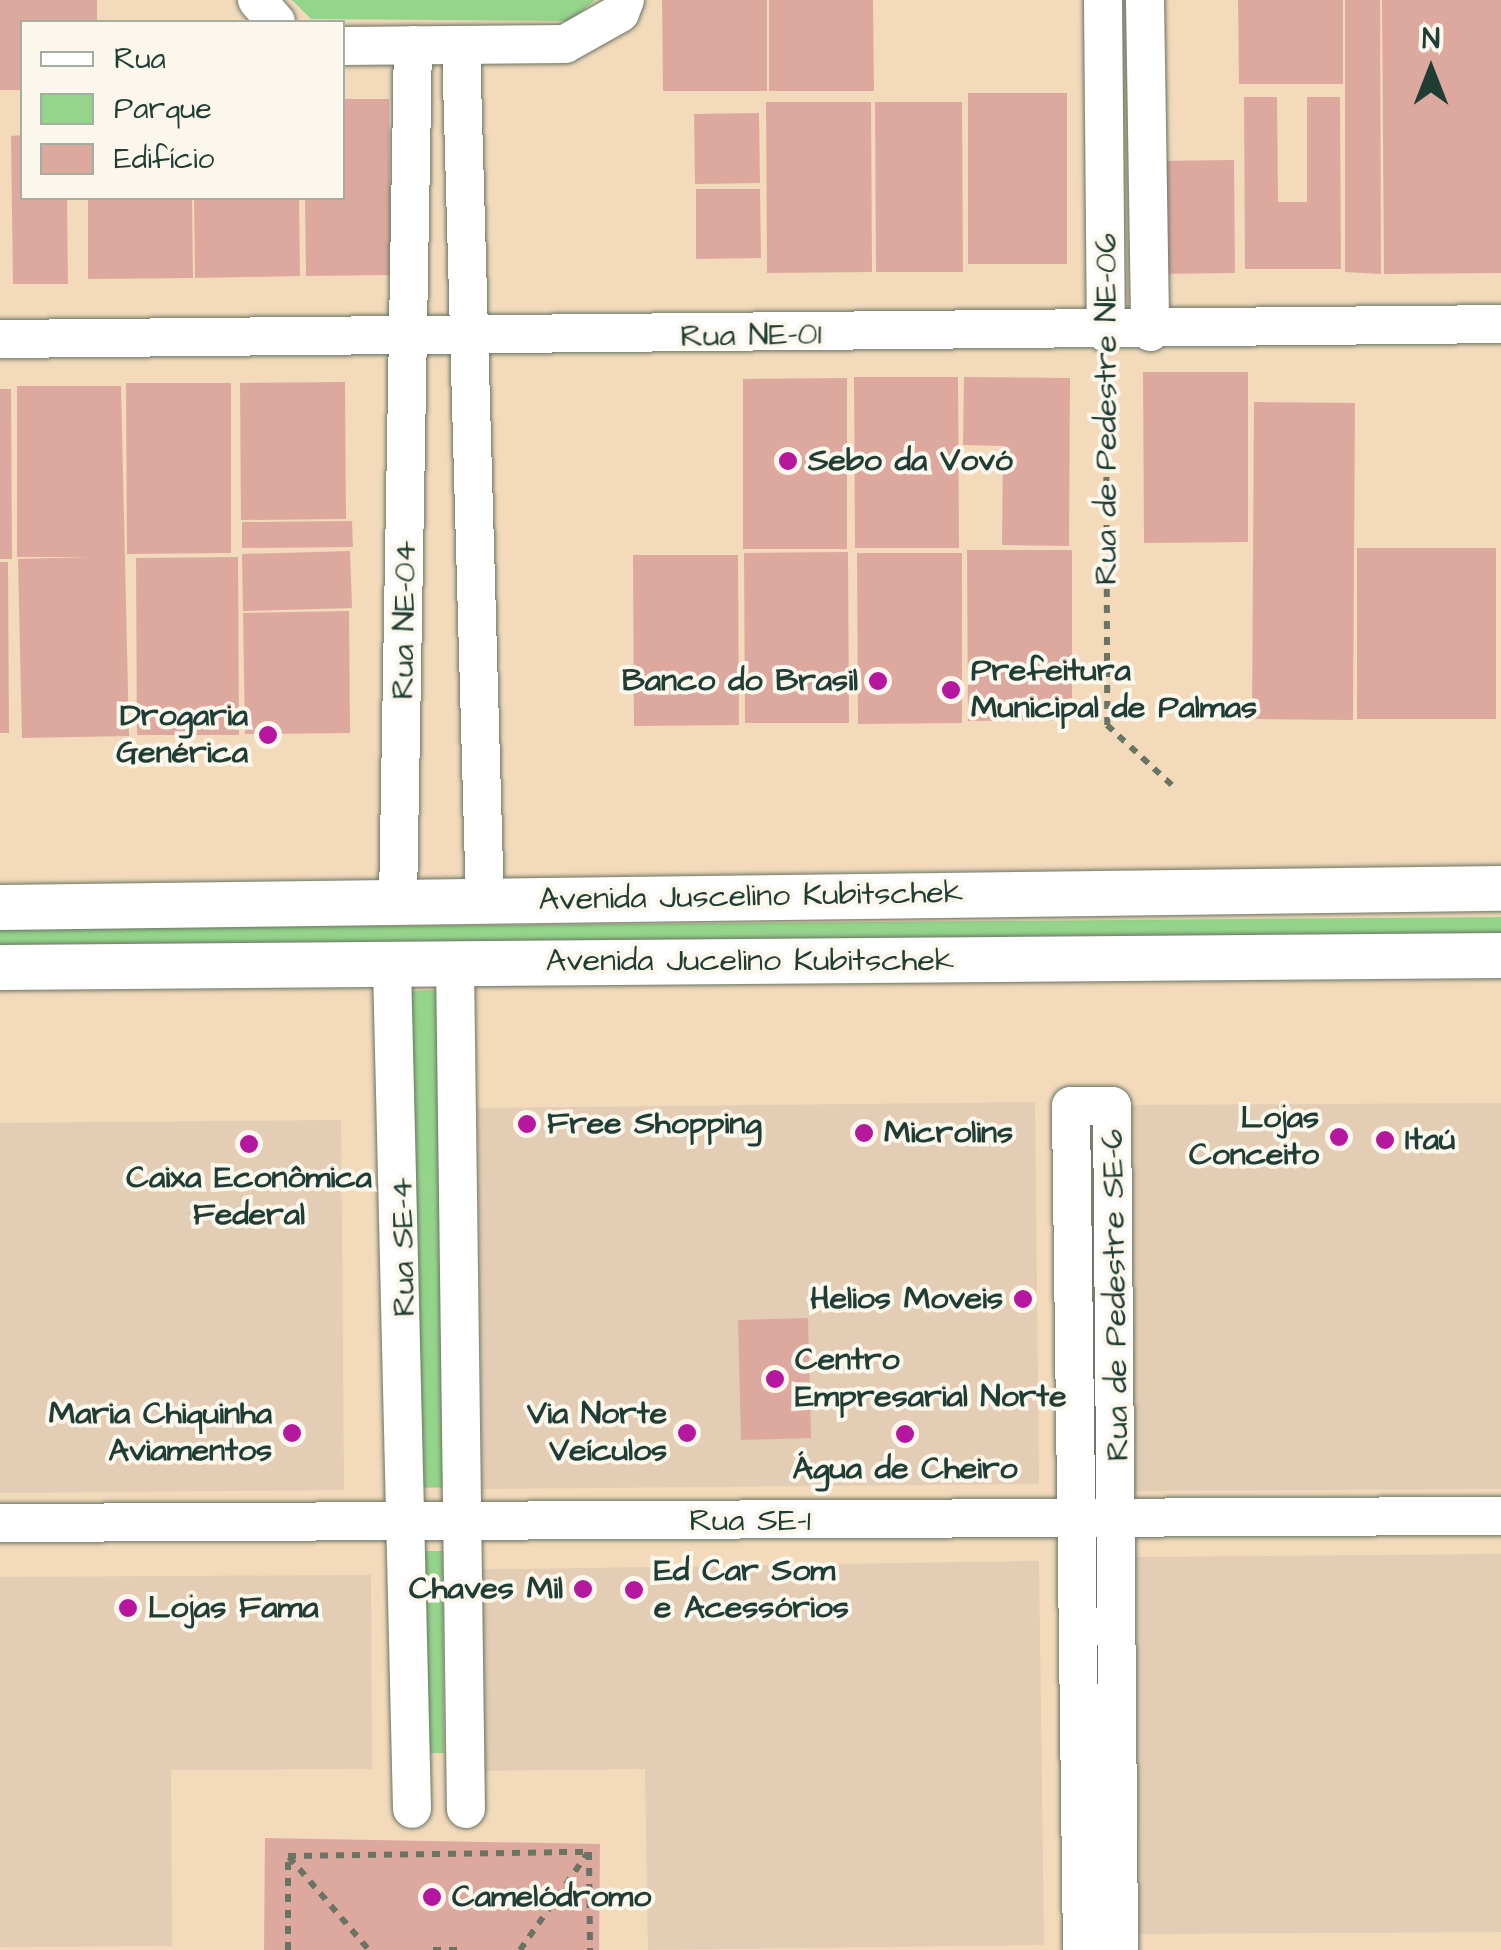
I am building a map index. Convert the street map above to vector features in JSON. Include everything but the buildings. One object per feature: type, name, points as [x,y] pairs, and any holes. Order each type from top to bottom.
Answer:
[{"type":"main road","name":"Avenida Juscelino Kubitschek","points":[[0,907],[1501,888]]},
{"type":"main road","name":"Avenida Jucelino Kubitschek","points":[[0,967],[1501,955]]},
{"type":"street","points":[[257,0],[274,20]]},
{"type":"street","points":[[345,46],[565,44],[620,13],[625,0]]},
{"type":"street","name":"Rua de Pedestre NE-06","points":[[1103,0],[1106,333]]},
{"type":"street","name":"Rua de Pedestre NE-06","points":[[1145,0],[1150,332]]},
{"type":"street","name":"Rua NE-04","points":[[398,902],[413,46]]},
{"type":"street","points":[[461,46],[486,903]]},
{"type":"street","name":"Rua NE-01","points":[[0,339],[1106,333],[1501,324]]},
{"type":"street","name":"Rua SE-4","points":[[454,963],[465,1522],[466,1810]]},
{"type":"street","name":"Rua SE-4","points":[[392,966],[411,1527],[412,1810]]},
{"type":"street","name":"Rua de Pedestre SE-6","points":[[1082,1950],[1082,1520],[1071,1106],[1112,1106],[1120,1520],[1119,1950]]},
{"type":"street","name":"Rua SE-1","points":[[0,1523],[411,1527],[465,1522],[1501,1516]]},
{"type":"path","name":"Rua de Pedestre NE-06","points":[[1106,333],[1106,725],[1176,789]]},
{"type":"path","points":[[288,1856],[588,1852]]},
{"type":"path","points":[[520,1950],[588,1852]]},
{"type":"path","points":[[588,1852],[590,1950]]},
{"type":"path","points":[[288,1856],[288,1950]]},
{"type":"path","points":[[288,1856],[369,1950]]},
{"type":"path","points":[[433,1950],[461,1950]]},
{"type":"shaded area","points":[[1035,1102],[1039,1484],[482,1489],[478,1108]]},
{"type":"shaded area","points":[[1501,1103],[1501,1489],[1128,1491],[1126,1105]]},
{"type":"shaded area","points":[[341,1120],[344,1490],[0,1493],[0,1123]]},
{"type":"shaded area","points":[[1501,1554],[1501,1932],[1139,1934],[1136,1557]]},
{"type":"shaded area","points":[[1039,1561],[1044,1945],[648,1950],[645,1769],[456,1771],[452,1570]]},
{"type":"shaded area","points":[[371,1575],[372,1769],[171,1770],[172,1946],[0,1947],[0,1577]]},
{"type":"green space","points":[[292,0],[595,0],[570,21],[311,19]]},
{"type":"green space","points":[[1501,917],[1501,943],[0,955],[0,929]]},
{"type":"green space","points":[[451,990],[457,1487],[415,1488],[409,991]]},
{"type":"green space","points":[[423,1551],[443,1551],[444,1753],[424,1753]]},
{"type":"place","name":"Sebo da Vovó","points":[[788,461]]},
{"type":"place","name":"Banco do Brasil","points":[[878,681]]},
{"type":"place","name":"Prefeitura Municipal de Palmas","points":[[951,690]]},
{"type":"place","name":"Drogaria Genérica","points":[[268,735]]},
{"type":"place","name":"Free Shopping","points":[[527,1124]]},
{"type":"place","name":"Microlins","points":[[864,1133]]},
{"type":"place","name":"Lojas Conceito","points":[[1339,1137]]},
{"type":"place","name":"Itaú","points":[[1385,1140]]},
{"type":"place","name":"Caixa Econômica Federal","points":[[249,1144]]},
{"type":"place","name":"Helios Moveis","points":[[1023,1299]]},
{"type":"place","name":"Centro Empresarial Norte","points":[[775,1379]]},
{"type":"place","name":"Maria Chiquinha Aviamentos","points":[[292,1433]]},
{"type":"place","name":"Via Norte Veículos","points":[[687,1433]]},
{"type":"place","name":"Água de Cheiro","points":[[905,1434]]},
{"type":"place","name":"Chaves Mil","points":[[583,1589]]},
{"type":"place","name":"Ed Car Som e Acessórios","points":[[634,1590]]},
{"type":"place","name":"Lojas Fama","points":[[128,1608]]},
{"type":"place","name":"Camelódromo","points":[[432,1897]]}]
